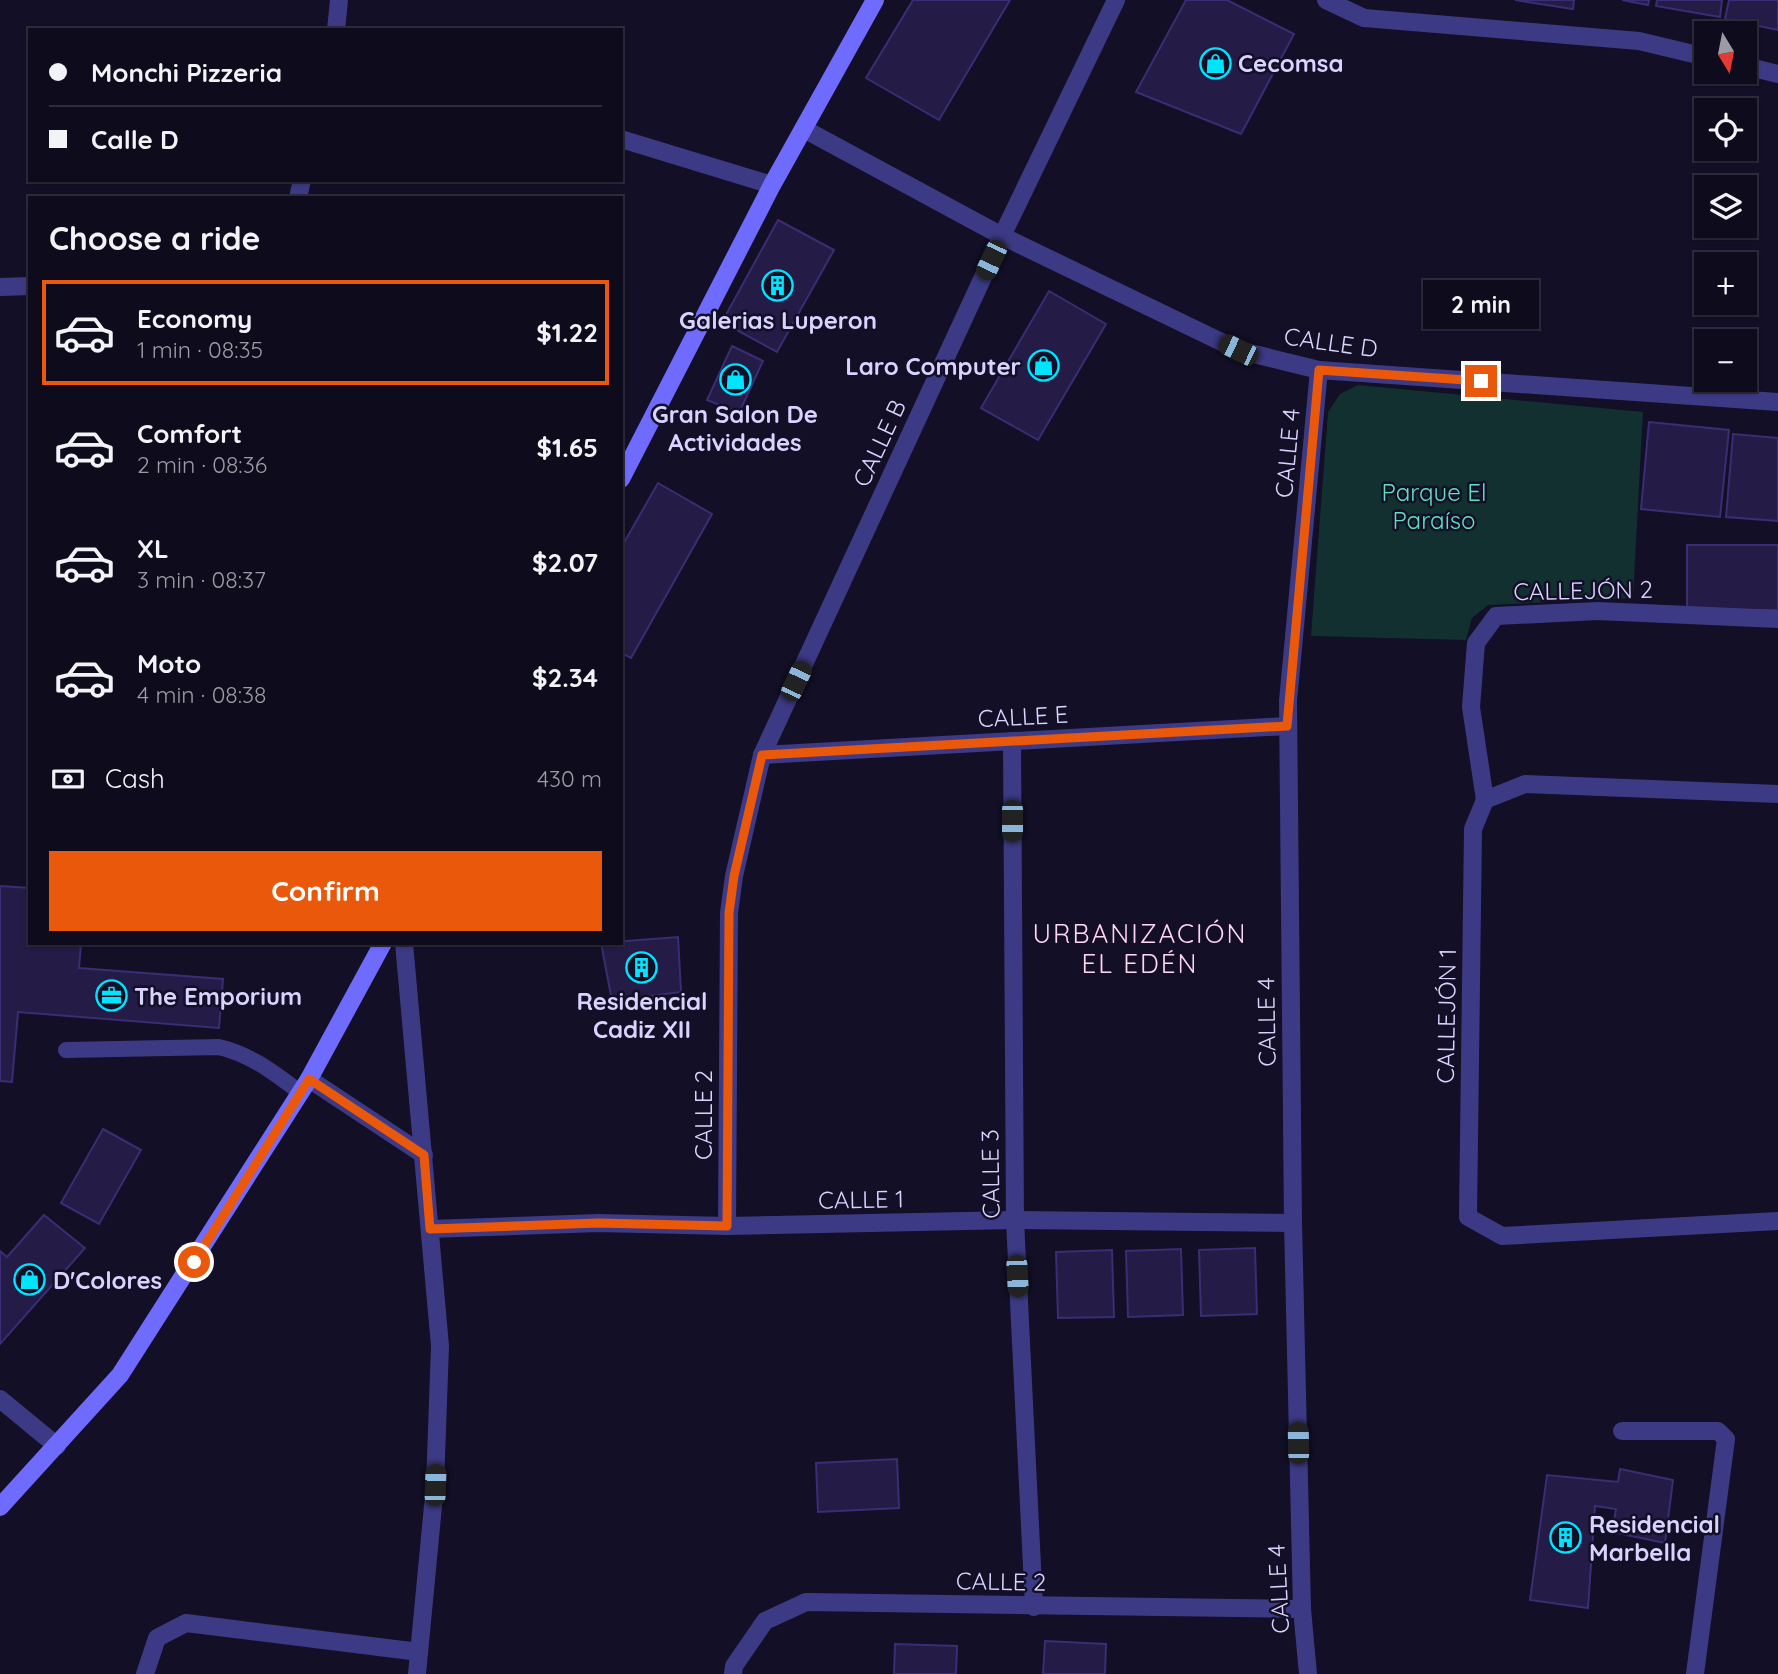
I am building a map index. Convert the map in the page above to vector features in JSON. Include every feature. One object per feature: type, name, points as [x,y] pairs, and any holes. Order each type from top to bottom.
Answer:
[{"type":"main road","points":[[623,475],[772,185],[875,0]]},
{"type":"main road","points":[[0,1507],[120,1375],[305,1086],[382,945]]},
{"type":"street","points":[[337,28],[339,0]]},
{"type":"street","name":"CALLE B","points":[[762,755],[1002,236],[1116,0]]},
{"type":"street","points":[[1326,0],[1364,18],[1639,41],[1694,54]]},
{"type":"street","points":[[1757,69],[1778,74]]},
{"type":"street","name":"CALLE D","points":[[804,129],[1002,236],[1238,350],[1319,370],[1778,402]]},
{"type":"street","points":[[623,140],[772,185]]},
{"type":"street","points":[[0,286],[28,286]]},
{"type":"street","name":"CALLE 4","points":[[1308,1674],[1302,1609],[1293,1223],[1287,726],[1319,370]]},
{"type":"street","name":"CALLEJÓN 2","points":[[1485,800],[1471,707],[1476,643],[1496,616],[1598,611],[1778,619]]},
{"type":"street","name":"CALLE E","points":[[762,755],[1287,726]]},
{"type":"street","name":"CALLE 3","points":[[1012,741],[1015,1220],[1034,1607]]},
{"type":"street","name":"CALLE 2","points":[[727,1226],[729,913],[734,876],[762,755]]},
{"type":"street","points":[[1485,800],[1525,784],[1778,794]]},
{"type":"street","name":"CALLEJÓN 1","points":[[1485,800],[1473,829],[1468,1217],[1502,1236],[1778,1221]]},
{"type":"street","points":[[404,945],[440,1346],[435,1485],[417,1674]]},
{"type":"street","points":[[305,1086],[424,1155]]},
{"type":"street","name":"CALLE 1","points":[[430,1229],[598,1223],[727,1226],[1015,1220],[1293,1223]]},
{"type":"street","points":[[0,1399],[57,1446]]},
{"type":"street","points":[[1622,1431],[1718,1431],[1726,1439],[1695,1674]]},
{"type":"street","name":"CALLE 2","points":[[733,1674],[734,1666],[765,1621],[806,1602],[1302,1609]]},
{"type":"street","points":[[145,1674],[157,1638],[186,1623],[419,1652]]},
{"type":"lane","points":[[66,1050],[219,1047],[242,1052],[305,1086]]},
{"type":"green space","name":"Parque El Paraíso","points":[[1358,385],[1643,412],[1633,598],[1488,605],[1472,618],[1466,640],[1311,636],[1328,412],[1340,394]]},
{"type":"building","points":[[913,0],[1010,0],[939,120],[866,78]]},
{"type":"building","name":"Cecomsa","points":[[1186,0],[1227,0],[1294,34],[1241,134],[1136,92]]},
{"type":"building","points":[[1515,0],[1574,0],[1573,9]]},
{"type":"building","points":[[1622,0],[1649,0],[1648,5]]},
{"type":"building","points":[[1657,0],[1722,0],[1720,17],[1656,6]]},
{"type":"building","points":[[1729,0],[1778,0],[1778,30],[1757,26],[1757,21],[1725,19]]},
{"type":"building","name":"Galerias Luperon","points":[[778,220],[834,250],[777,352],[722,322]]},
{"type":"building","name":"Laro Computer","points":[[1049,291],[1106,324],[1038,440],[981,408]]},
{"type":"building","name":"Gran Salon De Actividades","points":[[732,346],[763,361],[739,413],[707,400]]},
{"type":"building","points":[[1649,422],[1729,430],[1720,517],[1641,509]]},
{"type":"building","points":[[1733,434],[1778,438],[1778,521],[1726,517]]},
{"type":"building","points":[[658,483],[712,514],[631,658],[623,654],[623,544]]},
{"type":"building","points":[[1687,545],[1778,545],[1778,610],[1687,610]]},
{"type":"building","name":"The Emporium","points":[[0,886],[28,888],[28,945],[81,945],[79,968],[223,979],[219,1028],[18,1012],[12,1082],[0,1081]]},
{"type":"building","name":"Residencial Cadiz XII","points":[[678,937],[681,992],[612,1001],[601,945],[623,945],[623,941]]},
{"type":"building","points":[[103,1129],[141,1150],[99,1224],[61,1203]]},
{"type":"building","points":[[44,1215],[85,1248],[0,1344],[0,1251],[7,1257]]},
{"type":"building","points":[[1255,1248],[1257,1314],[1201,1316],[1199,1250]]},
{"type":"building","points":[[1181,1249],[1183,1315],[1128,1317],[1126,1251]]},
{"type":"building","points":[[1112,1250],[1114,1317],[1058,1318],[1056,1252]]},
{"type":"building","points":[[897,1459],[899,1508],[818,1512],[816,1463]]},
{"type":"building","name":"Residencial Marbella","points":[[1620,1469],[1673,1480],[1665,1543],[1612,1532],[1616,1509],[1595,1506],[1588,1608],[1530,1600],[1547,1475],[1618,1482]]},
{"type":"building","points":[[1045,1641],[1106,1644],[1105,1674],[1043,1674]]},
{"type":"building","points":[[895,1644],[957,1646],[956,1674],[894,1674]]},
{"type":"place","name":"Cecomsa","points":[[1215,63]]},
{"type":"place","name":"Galerias Luperon","points":[[778,286]]},
{"type":"place","name":"Laro Computer","points":[[1044,366]]},
{"type":"place","name":"Gran Salon De Actividades","points":[[735,380]]},
{"type":"place","name":"Residencial Cadiz XII","points":[[642,967]]},
{"type":"place","name":"The Emporium","points":[[111,996]]},
{"type":"place","name":"D'Colores","points":[[30,1280]]},
{"type":"place","name":"Residencial Marbella","points":[[1566,1538]]},
{"type":"district","name":"URBANIZACIÓN EL EDÉN","points":[[1140,948]]},
{"type":"route","points":[[194,1262],[309,1079],[424,1155],[430,1229],[598,1223],[727,1226],[729,913],[734,876],[762,755],[1287,726],[1319,370],[1481,381]]}]
